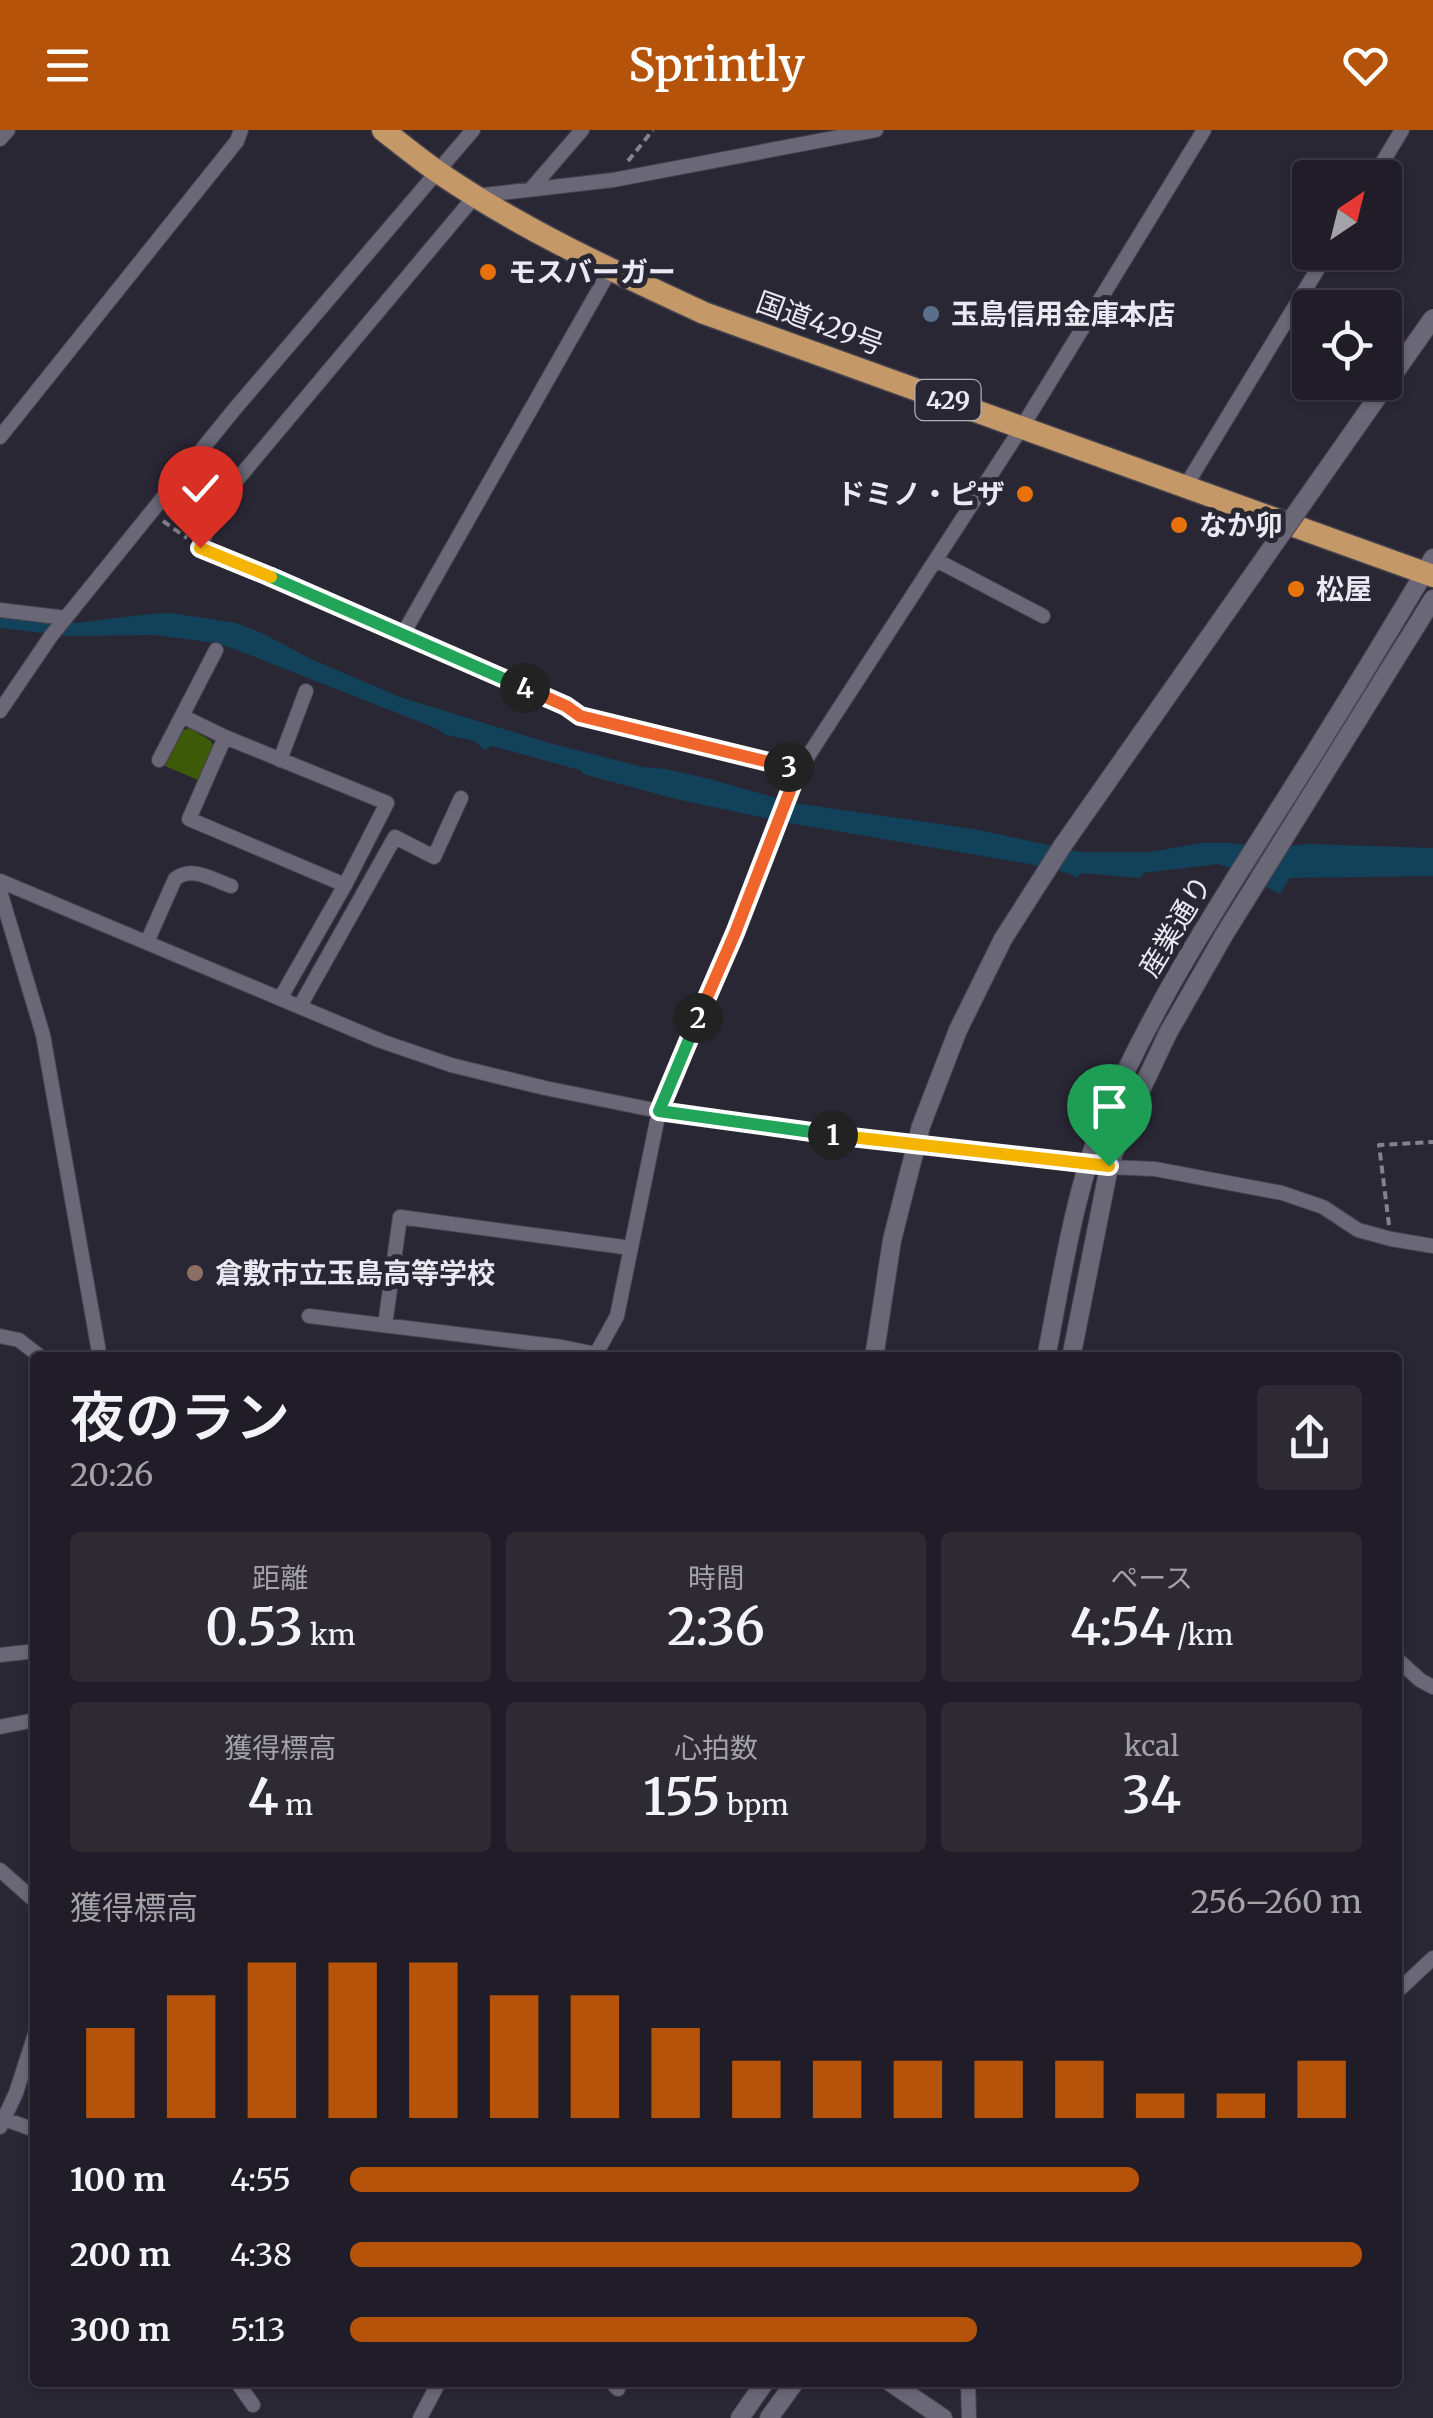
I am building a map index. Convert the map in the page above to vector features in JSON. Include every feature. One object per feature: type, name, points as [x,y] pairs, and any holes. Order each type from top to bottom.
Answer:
[{"type":"highway","name":"国道429号","points":[[383,130],[475,196],[610,270],[704,313],[1185,487],[1430,569]]},
{"type":"street","points":[[0,139],[8,130]]},
{"type":"street","points":[[0,437],[225,157],[241,130]]},
{"type":"street","points":[[0,710],[5,690],[233,410],[473,130]]},
{"type":"street","points":[[531,188],[582,130]]},
{"type":"street","points":[[783,130],[789,147]]},
{"type":"street","points":[[200,548],[221,498],[475,196],[612,180],[876,130]]},
{"type":"street","points":[[600,1352],[617,1316],[659,1111],[735,933],[798,770],[1022,427],[1204,130]]},
{"type":"street","points":[[1384,160],[1402,130]]},
{"type":"street","points":[[403,634],[610,270]]},
{"type":"street","points":[[1185,487],[1317,270]]},
{"type":"street","points":[[875,1352],[892,1240],[921,1126],[958,1030],[1003,939],[1063,845],[1433,318]]},
{"type":"street","points":[[936,560],[1044,616]]},
{"type":"street","name":"産業通り","points":[[1047,1352],[1088,1164],[1139,1040],[1256,844],[1430,569]]},
{"type":"street","name":"産業通り","points":[[1071,1352],[1109,1166],[1168,1034],[1224,935],[1433,599]]},
{"type":"street","points":[[0,610],[66,618]]},
{"type":"street","points":[[159,760],[216,650]]},
{"type":"street","points":[[280,760],[306,691]]},
{"type":"street","points":[[182,716],[387,803],[280,997]]},
{"type":"street","points":[[226,737],[189,819],[345,885]]},
{"type":"street","points":[[375,827],[434,857],[461,798]]},
{"type":"street","points":[[300,1006],[395,837]]},
{"type":"street","points":[[147,942],[180,874],[191,872],[231,886]]},
{"type":"street","points":[[0,881],[380,1041],[451,1065],[659,1111],[916,1146],[1156,1169],[1282,1193],[1323,1207],[1358,1230],[1433,1246]]},
{"type":"street","points":[[0,891],[43,1035],[99,1352]]},
{"type":"street","points":[[385,1325],[400,1217],[631,1248]]},
{"type":"street","points":[[310,1316],[559,1352]]},
{"type":"street","points":[[0,1336],[19,1340],[34,1352]]},
{"type":"street","points":[[0,1655],[30,1652]]},
{"type":"street","points":[[1402,1664],[1433,1687]]},
{"type":"street","points":[[0,1726],[30,1721]]},
{"type":"street","points":[[0,1870],[30,1896]]},
{"type":"street","points":[[1402,1987],[1433,1958]]},
{"type":"street","points":[[30,2050],[2,2123],[30,2129]]},
{"type":"street","points":[[240,2387],[253,2405]]},
{"type":"street","points":[[420,2418],[436,2387]]},
{"type":"street","points":[[740,2418],[762,2387]]},
{"type":"street","points":[[769,2418],[791,2387]]},
{"type":"street","points":[[897,2387],[943,2418]]},
{"type":"street","points":[[968,2387],[969,2418]]},
{"type":"path","points":[[612,180],[653,130]]},
{"type":"path","points":[[150,512],[200,548],[566,706],[580,716],[798,770]]},
{"type":"path","points":[[1391,1239],[1379,1146],[1433,1142]]},
{"type":"green space","points":[[190,728],[211,741],[214,748],[200,781],[163,765],[181,731]]},
{"type":"water","points":[[171,613],[236,623],[400,697],[549,743],[710,779],[794,803],[974,829],[1080,852],[1150,852],[1202,843],[1433,848],[1433,876],[1290,878],[1280,894],[1261,884],[1258,877],[1218,864],[1143,873],[1141,878],[1081,873],[1077,878],[1030,864],[789,823],[676,799],[492,746],[484,750],[475,741],[446,735],[209,642],[154,635],[70,636],[0,628],[0,616],[73,623]]},
{"type":"place","name":"モスバーガー","points":[[488,272]]},
{"type":"place","name":"玉島信用金庫本店","points":[[931,314]]},
{"type":"place","name":"ドミノ・ピザ","points":[[1025,494]]},
{"type":"place","name":"なか卯","points":[[1179,525]]},
{"type":"place","name":"松屋","points":[[1296,589]]},
{"type":"place","name":"倉敷市立玉島高等学校","points":[[195,1273]]},
{"type":"route","points":[[200,548],[566,706],[580,716],[798,770],[735,933],[659,1111],[916,1146],[1109,1166]]}]
